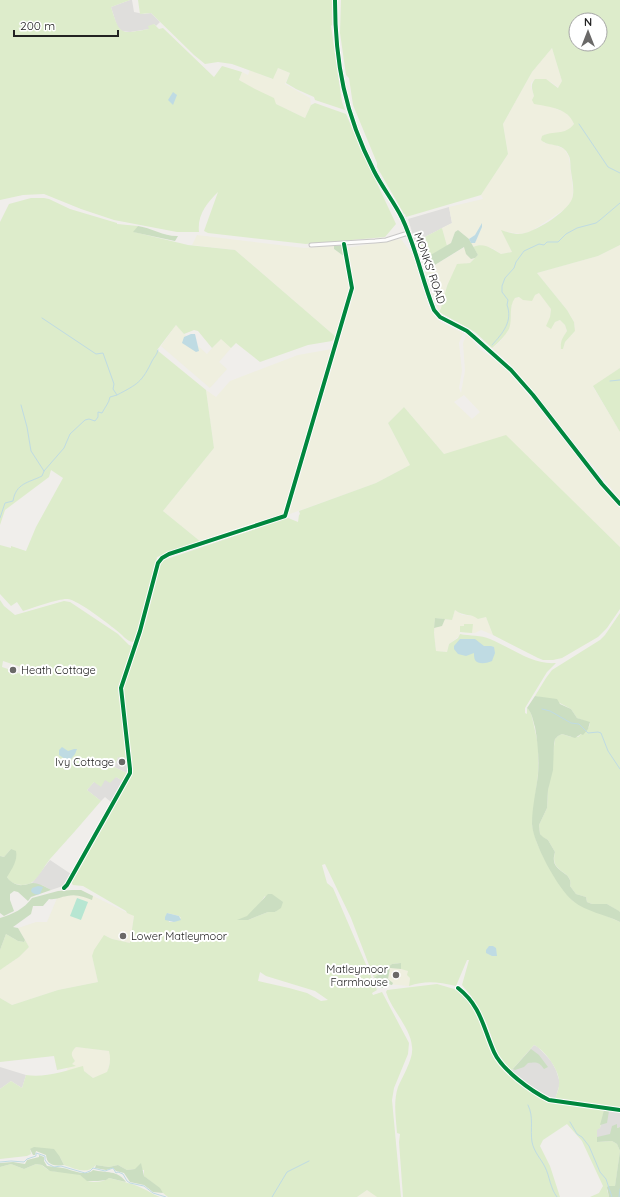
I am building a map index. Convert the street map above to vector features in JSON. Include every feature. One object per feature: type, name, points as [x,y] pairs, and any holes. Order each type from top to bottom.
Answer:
[{"type":"street","name":"MONKS' ROAD","points":[[335,0],[336,43],[347,106],[374,170],[402,218],[437,314],[470,334],[511,370],[533,395],[602,484],[620,504]]},
{"type":"street","points":[[311,245],[386,240],[408,233]]},
{"type":"street","points":[[64,888],[130,773],[121,688],[140,631],[158,563],[162,558],[170,554],[285,516],[351,292],[351,282],[344,244]]},
{"type":"street","points":[[458,988],[466,995],[477,1009],[494,1052],[501,1064],[540,1095],[552,1101],[620,1110]]},
{"type":"shaded area","points":[[132,0],[134,12],[144,14],[151,13],[160,22],[156,26],[154,24],[149,29],[130,32],[122,31],[117,26],[111,7]]},
{"type":"shaded area","points":[[449,207],[452,223],[423,238],[423,242],[416,245],[408,219]]},
{"type":"shaded area","points":[[118,757],[128,760],[127,773],[114,767]]},
{"type":"shaded area","points":[[116,777],[123,781],[111,802],[105,797],[101,801],[87,790],[94,782]]},
{"type":"shaded area","points":[[50,860],[71,874],[63,886],[51,890],[44,886],[32,883]]},
{"type":"shaded area","points":[[534,1045],[538,1047],[551,1061],[556,1070],[560,1083],[555,1100],[550,1099],[538,1092],[511,1071]]},
{"type":"shaded area","points":[[0,1067],[26,1075],[22,1088],[11,1081],[0,1089]]},
{"type":"shaded area","points":[[604,1110],[620,1112],[620,1127],[617,1128],[616,1132],[597,1142],[597,1129],[600,1128]]},
{"type":"green space","points":[[0,0],[130,0],[111,7],[119,28],[122,31],[132,32],[149,29],[148,26],[154,24],[159,29],[163,28],[214,77],[222,66],[242,72],[239,80],[274,98],[276,104],[305,118],[311,105],[315,103],[346,114],[396,224],[385,237],[306,244],[208,233],[204,231],[218,192],[210,200],[201,215],[199,232],[177,232],[114,220],[44,194],[23,195],[0,200]]},
{"type":"green space","points":[[138,0],[333,0],[331,26],[342,102],[345,110],[315,100],[314,97],[286,83],[290,73],[278,68],[273,79],[232,64],[218,62],[205,64],[151,13],[140,14]]},
{"type":"green space","points":[[341,0],[620,0],[620,245],[598,256],[537,273],[567,310],[574,322],[575,331],[565,342],[563,349],[561,349],[561,341],[567,331],[565,325],[560,320],[555,322],[551,329],[546,326],[550,317],[551,309],[539,293],[535,295],[532,301],[523,300],[519,297],[515,298],[511,309],[509,329],[492,348],[475,332],[439,312],[447,286],[457,264],[470,263],[478,255],[473,247],[481,245],[491,248],[501,254],[512,252],[501,230],[519,234],[532,230],[557,216],[564,210],[572,199],[573,189],[569,156],[560,146],[548,144],[541,140],[542,136],[546,134],[567,130],[574,124],[563,111],[552,107],[534,104],[532,100],[534,96],[532,85],[535,79],[546,79],[558,88],[562,81],[552,48],[532,72],[503,124],[508,154],[481,195],[406,217],[377,167],[377,163],[353,105],[349,78],[346,75],[340,33]]},
{"type":"green space","points":[[552,48],[562,81],[559,88],[551,82],[535,79],[531,83],[531,87],[534,96],[556,109],[565,112],[572,119],[574,125],[571,129],[557,134],[545,134],[544,143],[555,145],[564,149],[569,157],[573,191],[572,200],[565,209],[530,232],[520,234],[502,231],[512,252],[501,254],[492,248],[478,245],[473,247],[471,243],[475,243],[482,224],[475,235],[469,239],[458,230],[455,232],[451,243],[447,246],[442,228],[452,223],[449,207],[483,199],[481,195],[508,154],[503,124],[532,72]]},
{"type":"green space","points":[[278,68],[290,73],[285,84],[310,98],[311,105],[305,118],[276,104],[239,80],[242,72],[248,75],[250,70],[272,79]]},
{"type":"green space","points":[[31,198],[49,199],[70,209],[117,224],[138,226],[134,232],[188,245],[235,250],[336,337],[332,341],[308,345],[260,362],[236,343],[231,348],[221,339],[212,348],[198,331],[194,330],[184,334],[176,325],[157,350],[206,390],[214,448],[163,511],[201,542],[157,557],[150,589],[138,631],[133,642],[126,639],[118,631],[92,612],[68,599],[59,600],[23,611],[17,602],[11,606],[0,594],[0,545],[11,548],[11,546],[26,551],[36,527],[63,478],[51,470],[49,477],[5,510],[0,525],[0,222],[9,204]]},
{"type":"green space","points":[[138,226],[173,236],[178,236],[175,241],[133,232]]},
{"type":"green space","points":[[442,228],[447,246],[422,260],[416,245],[423,242],[423,238]]},
{"type":"green space","points":[[458,230],[469,239],[478,255],[471,259],[466,254],[464,247],[425,271],[422,260],[451,243],[455,232]]},
{"type":"green space","points":[[197,235],[304,248],[334,246],[334,249],[345,257],[350,287],[336,337],[235,250],[192,245]]},
{"type":"green space","points":[[401,239],[413,255],[428,305],[436,318],[442,323],[463,333],[459,343],[462,371],[459,388],[461,393],[465,371],[463,343],[466,335],[470,337],[479,349],[500,363],[512,375],[598,483],[620,508],[620,547],[506,436],[444,454],[404,407],[388,423],[410,465],[376,483],[287,515],[353,289],[346,248]],"holes":[[[464,395],[480,412],[472,419],[454,402]]]},
{"type":"green space","points":[[342,245],[344,247],[345,257],[334,249],[334,246]]},
{"type":"green space","points":[[620,245],[620,368],[593,387],[620,432],[620,499],[510,364],[492,348],[499,343],[509,329],[512,302],[515,298],[535,295],[539,292],[551,309],[550,317],[555,322],[560,320],[565,325],[567,331],[561,344],[561,348],[563,349],[565,342],[575,331],[574,322],[567,310],[537,273],[598,256]]},
{"type":"green space","points":[[465,247],[471,259],[475,258],[470,263],[466,263],[447,286],[439,312],[425,271]]},
{"type":"green space","points":[[176,325],[207,354],[221,338],[231,348],[219,362],[227,369],[210,388],[161,346]]},
{"type":"green space","points":[[332,349],[284,514],[201,542],[163,511],[214,448],[206,390],[216,397],[230,381],[298,355]]},
{"type":"green space","points":[[620,368],[620,432],[593,386]]},
{"type":"green space","points":[[404,407],[444,454],[506,435],[620,547],[620,609],[607,628],[598,637],[562,658],[543,660],[538,658],[493,635],[486,617],[478,619],[473,616],[461,614],[455,610],[452,620],[435,618],[434,633],[436,651],[447,652],[449,644],[458,638],[460,634],[487,638],[530,659],[547,663],[556,663],[547,672],[525,708],[525,713],[527,714],[527,708],[530,711],[538,744],[538,774],[532,825],[537,843],[543,856],[558,882],[573,901],[620,922],[620,1108],[555,1100],[559,1086],[559,1079],[555,1068],[547,1056],[534,1045],[511,1071],[501,1061],[486,1022],[474,1000],[462,985],[469,960],[467,960],[456,986],[432,982],[409,986],[410,978],[407,975],[408,971],[401,969],[401,963],[392,964],[374,978],[351,918],[325,864],[322,865],[327,883],[333,888],[377,990],[372,993],[373,995],[382,992],[409,1043],[408,1054],[394,1088],[392,1100],[401,1197],[377,1197],[367,1190],[357,1197],[168,1197],[144,1176],[144,1170],[127,1170],[118,1165],[109,1167],[96,1165],[89,1170],[81,1170],[64,1165],[60,1157],[30,1149],[31,1154],[27,1156],[0,1159],[0,1089],[11,1081],[22,1088],[26,1075],[48,1075],[83,1066],[84,1071],[93,1078],[107,1072],[109,1067],[109,1051],[76,1047],[72,1054],[75,1061],[72,1064],[76,1066],[57,1070],[54,1056],[0,1062],[0,998],[12,1005],[58,990],[98,982],[92,956],[94,950],[104,935],[112,939],[130,943],[134,916],[83,886],[73,885],[70,881],[132,773],[124,715],[123,689],[146,621],[161,561],[288,518],[298,522],[300,514],[299,511],[376,483],[410,465],[388,423]],"holes":[[[265,896],[276,912],[268,912],[248,920]],[[167,913],[179,916],[181,918],[174,922],[169,922]],[[260,972],[266,976],[315,991],[328,1000],[321,1001],[307,993],[258,981]]]},
{"type":"green space","points":[[0,600],[4,606],[15,615],[64,601],[70,602],[118,634],[132,646],[118,688],[128,760],[118,757],[114,767],[127,773],[123,781],[116,777],[110,783],[105,780],[101,787],[94,782],[87,790],[101,801],[31,883],[24,885],[14,883],[7,877],[11,849],[4,857],[0,856]],"holes":[[[3,661],[21,667],[21,669],[24,670],[24,674],[8,672],[8,669],[2,667]]]},
{"type":"green space","points":[[455,610],[462,615],[475,616],[478,619],[486,617],[493,635],[481,630],[475,633],[460,632],[459,636],[449,644],[447,652],[436,651],[434,633],[435,618],[452,620]]},
{"type":"green space","points":[[620,613],[620,912],[607,904],[592,904],[587,902],[586,897],[576,894],[570,886],[568,877],[555,864],[555,852],[548,840],[540,834],[539,825],[547,808],[555,739],[562,734],[571,737],[578,737],[589,727],[590,723],[577,718],[571,709],[554,700],[535,696],[552,670],[600,640]]},
{"type":"green space","points":[[435,618],[445,619],[442,626],[434,628]]},
{"type":"green space","points":[[464,624],[473,624],[472,633],[460,632],[460,626],[464,626]]},
{"type":"green space","points":[[535,696],[557,699],[560,704],[571,709],[577,718],[590,722],[588,729],[583,735],[581,734],[575,738],[562,734],[555,739],[553,770],[548,790],[547,808],[539,825],[540,834],[548,840],[555,852],[555,864],[568,877],[570,886],[576,894],[586,897],[587,902],[592,904],[607,904],[619,911],[620,922],[584,908],[573,901],[560,887],[541,854],[533,832],[532,824],[538,775],[537,739],[531,714],[527,708]]},
{"type":"green space","points":[[11,849],[16,851],[16,858],[7,877],[16,884],[38,884],[51,890],[31,897],[28,901],[18,892],[14,891],[10,894],[10,900],[14,911],[4,916],[0,913],[0,856],[4,857]]},
{"type":"green space","points":[[81,890],[134,916],[130,943],[112,939],[107,936],[92,956],[98,982],[58,990],[12,1005],[0,998],[0,970],[19,957],[29,947],[18,928],[36,922],[47,922],[60,891]]},
{"type":"green space","points":[[81,890],[93,896],[92,900],[71,895],[56,899],[49,899],[43,906],[33,906],[31,914],[13,927],[18,928],[25,940],[24,942],[18,941],[6,934],[0,950],[0,918],[18,911],[32,898],[58,891]]},
{"type":"green space","points":[[268,894],[272,894],[283,902],[281,908],[275,912],[268,912],[248,920],[237,920],[247,916]]},
{"type":"green space","points":[[77,898],[88,902],[81,920],[70,916]]},
{"type":"green space","points":[[6,934],[18,941],[24,942],[25,940],[29,947],[19,957],[0,970],[0,950]]},
{"type":"green space","points":[[401,963],[401,969],[390,968],[388,979],[393,983],[392,985],[388,984],[385,988],[379,988],[374,978],[392,964]]},
{"type":"green space","points":[[392,964],[408,971],[410,978],[409,986],[388,984],[385,988],[379,988],[374,978]]},
{"type":"green space","points":[[437,984],[461,991],[466,997],[483,1025],[493,1055],[502,1068],[517,1080],[543,1099],[561,1104],[604,1110],[600,1128],[597,1130],[597,1142],[612,1141],[617,1144],[620,1151],[615,1187],[610,1186],[607,1190],[609,1197],[590,1197],[599,1193],[603,1186],[582,1141],[567,1124],[543,1140],[540,1146],[550,1166],[560,1197],[403,1197],[399,1142],[400,1134],[397,1133],[395,1104],[398,1087],[410,1062],[412,1047],[411,1040],[405,1026],[392,1006],[386,992],[387,990]]},
{"type":"green space","points":[[76,1047],[110,1051],[111,1058],[107,1073],[93,1078],[84,1071],[68,1075],[67,1067],[75,1061],[71,1056],[71,1052]]},
{"type":"green space","points":[[531,1049],[539,1055],[548,1067],[544,1069],[538,1063],[528,1063],[524,1067],[515,1070],[513,1069]]},
{"type":"green space","points":[[604,1110],[609,1111],[607,1123],[600,1125]]},
{"type":"green space","points":[[617,1124],[617,1128],[620,1127],[620,1151],[617,1144],[612,1141],[597,1142],[597,1137],[610,1134],[612,1126]]},
{"type":"green space","points":[[34,1147],[54,1149],[64,1165],[50,1163],[46,1155],[36,1151],[35,1155],[33,1155],[30,1149]]},
{"type":"green space","points":[[620,1151],[620,1197],[609,1197],[607,1187],[615,1186]]},
{"type":"green space","points":[[39,1155],[44,1157],[44,1161],[47,1166],[83,1173],[93,1170],[111,1173],[119,1175],[126,1182],[109,1178],[106,1180],[87,1181],[80,1175],[50,1171],[42,1165],[36,1164],[24,1169],[11,1164],[0,1167],[0,1163],[13,1162],[25,1164],[27,1160],[39,1157]]},
{"type":"green space","points":[[141,1163],[144,1176],[160,1188],[163,1193],[153,1192],[144,1185],[130,1182],[124,1173],[116,1171],[113,1168],[106,1170],[95,1168],[96,1165],[109,1167],[118,1165],[127,1170],[135,1169]]},
{"type":"green space","points":[[11,1164],[24,1169],[36,1164],[42,1165],[50,1170],[75,1173],[90,1182],[102,1181],[109,1178],[137,1186],[160,1197],[0,1197],[0,1167]]},
{"type":"green space","points":[[367,1190],[377,1197],[357,1197]]},
{"type":"water","points":[[173,92],[177,95],[173,105],[168,100]]},
{"type":"water","points":[[482,223],[482,227],[475,243],[471,243],[469,239],[475,235]]},
{"type":"water","points":[[195,334],[199,351],[196,352],[182,343],[184,337]]},
{"type":"water","points":[[460,639],[475,639],[484,646],[494,647],[495,653],[492,661],[486,663],[476,662],[474,653],[466,656],[458,654],[454,649],[454,646]]},
{"type":"water","points":[[62,747],[68,751],[77,749],[71,759],[65,759],[59,755],[59,750]]},
{"type":"water","points":[[38,886],[43,887],[40,894],[33,893],[31,891],[32,888]]},
{"type":"water","points":[[167,913],[179,916],[181,920],[174,922],[165,920]]},
{"type":"water","points":[[489,946],[496,948],[497,956],[492,956],[486,953]]},
{"type":"waterway","points":[[579,124],[608,167],[620,173]]},
{"type":"waterway","points":[[492,345],[500,336],[508,322],[508,300],[502,292],[502,286],[505,278],[514,268],[516,262],[524,251],[539,244],[544,245],[547,242],[558,242],[566,234],[577,228],[596,223],[620,203]]},
{"type":"waterway","points":[[0,518],[5,503],[13,501],[17,490],[23,484],[42,476],[44,471],[64,448],[70,434],[85,420],[89,419],[95,421],[98,417],[98,412],[102,413],[110,397],[117,395],[113,389],[114,384],[103,353],[96,354],[42,318]]},
{"type":"waterway","points":[[117,395],[139,382],[158,350]]},
{"type":"waterway","points":[[610,381],[620,380]]},
{"type":"waterway","points":[[21,405],[31,451],[44,471]]},
{"type":"waterway","points":[[542,709],[550,711],[571,723],[579,724],[588,733],[601,733],[608,751],[620,769]]},
{"type":"waterway","points":[[528,1105],[531,1114],[533,1146],[545,1167],[557,1197]]},
{"type":"waterway","points":[[570,1122],[577,1134],[582,1137],[589,1146],[600,1172],[606,1179],[612,1197]]},
{"type":"waterway","points":[[0,1162],[24,1162],[27,1159],[36,1156],[36,1153],[45,1156],[45,1160],[48,1164],[54,1167],[61,1166],[85,1173],[93,1168],[105,1171],[113,1168],[116,1173],[118,1172],[123,1174],[130,1183],[144,1186],[153,1193],[166,1197]]},
{"type":"waterway","points":[[272,1197],[287,1172],[309,1161]]},
{"type":"waterway","points":[[619,1197],[620,1189]]},
{"type":"cycle path","points":[[335,0],[337,45],[349,108],[364,150],[374,171],[399,212],[407,229],[434,310],[440,317],[467,331],[511,370],[533,395],[602,484],[620,504]]},
{"type":"cycle path","points":[[64,888],[130,773],[121,688],[140,631],[158,563],[162,558],[169,554],[285,516],[352,288],[344,244]]},
{"type":"cycle path","points":[[458,988],[466,995],[477,1010],[498,1059],[510,1073],[526,1086],[549,1100],[620,1110]]},
{"type":"place","name":"Heath Cottage","points":[[13,670]]},
{"type":"place","name":"Ivy Cottage","points":[[122,762]]},
{"type":"place","name":"Lower Matleymoor","points":[[123,936]]},
{"type":"place","name":"Matleymoor Farmhouse","points":[[396,975]]}]
